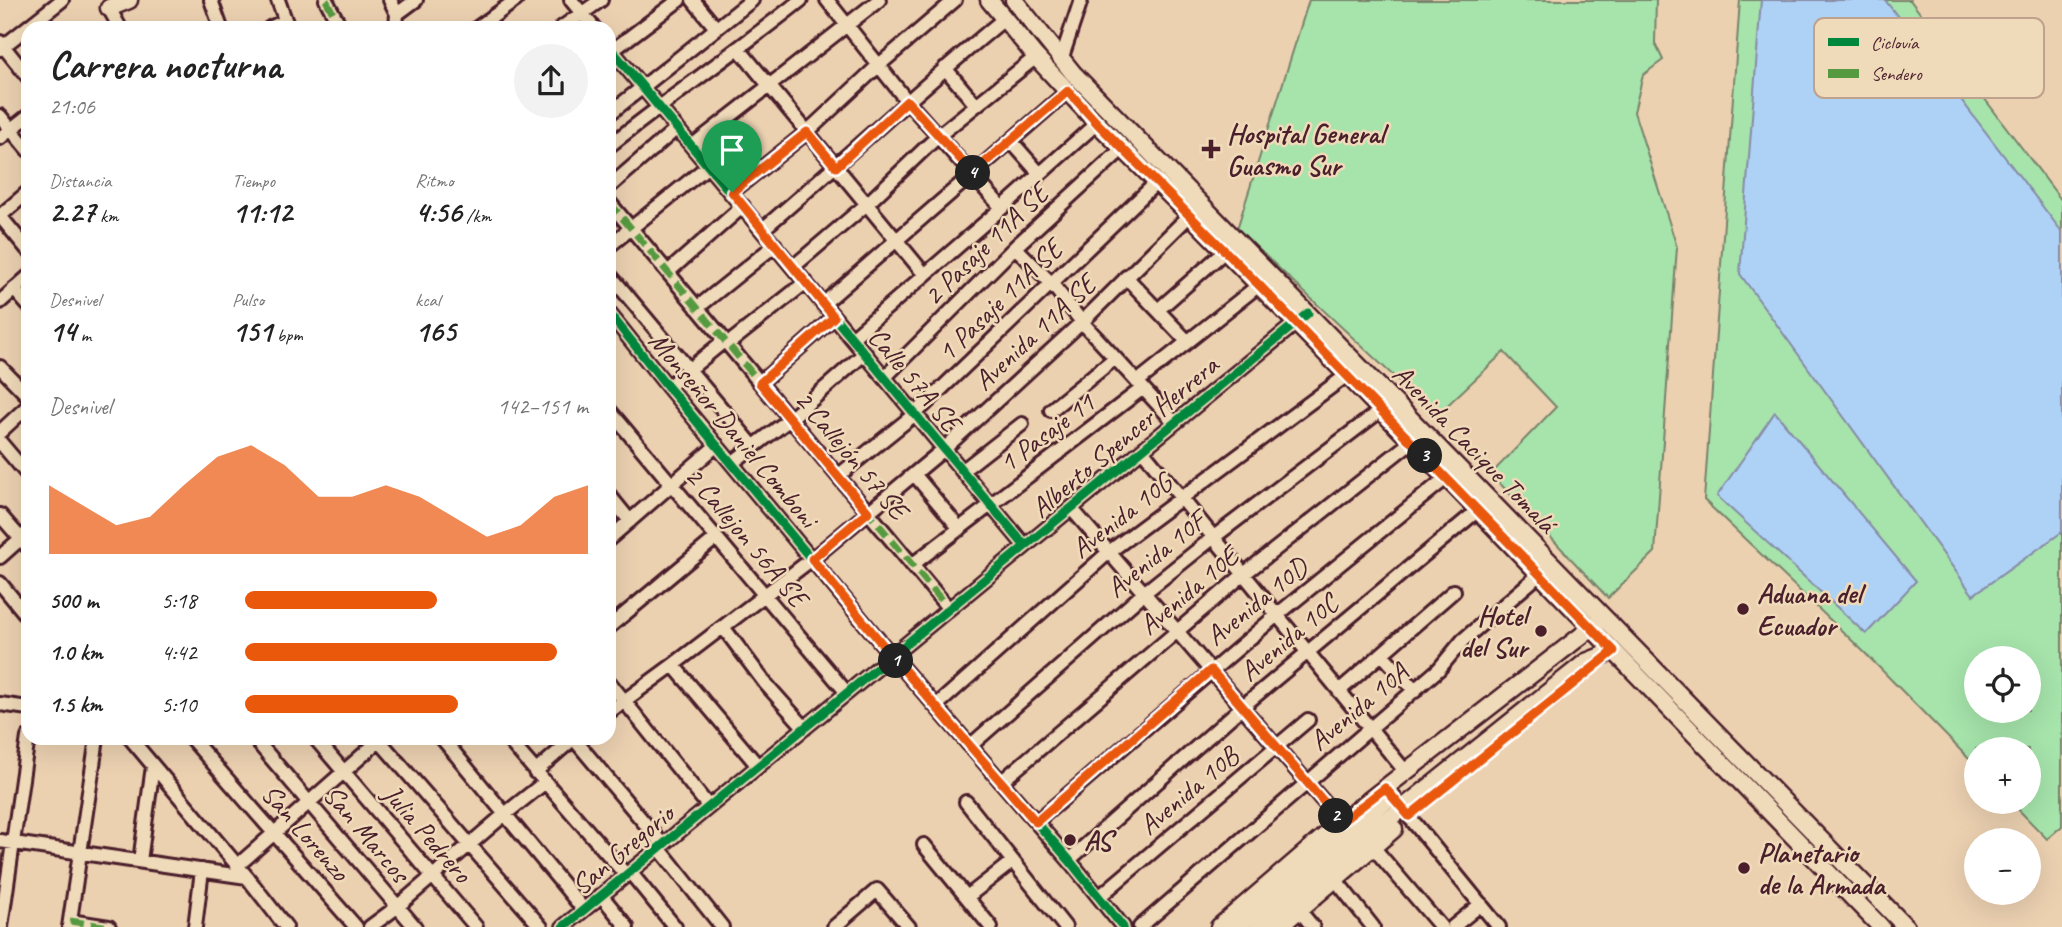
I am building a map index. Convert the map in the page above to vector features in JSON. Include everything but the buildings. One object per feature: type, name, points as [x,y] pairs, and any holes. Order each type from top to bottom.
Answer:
[{"type":"main road","points":[[106,3],[129,0]]},
{"type":"main road","name":"Avenida Cacique Tomalá","points":[[989,0],[1036,57],[1122,149],[1259,285],[1302,318],[1347,375],[1411,442],[1539,574],[1597,623]]},
{"type":"main road","name":"Avenida Cacique Tomalá","points":[[1014,0],[1061,60],[1302,318],[1597,623],[1906,927]]},
{"type":"main road","points":[[1279,927],[1373,847],[1397,802],[1405,771],[1597,623]]},
{"type":"main road","points":[[1259,927],[1397,802],[1571,651],[1597,623]]},
{"type":"main road","points":[[1238,927],[1397,802],[1586,662],[1620,645]]},
{"type":"main road","name":"Avenida Cacique Tomalá","points":[[1620,645],[1881,927]]},
{"type":"main road","points":[[1219,927],[1341,822],[1397,802]]},
{"type":"street","points":[[34,21],[62,0]]},
{"type":"street","points":[[211,0],[218,21]]},
{"type":"street","points":[[278,0],[286,21]]},
{"type":"street","points":[[326,0],[337,21]]},
{"type":"street","points":[[390,0],[397,14],[396,21]]},
{"type":"street","points":[[397,14],[416,0]]},
{"type":"street","points":[[487,21],[516,0]]},
{"type":"street","points":[[571,0],[588,21]]},
{"type":"street","points":[[571,21],[600,0]]},
{"type":"street","points":[[616,46],[679,0]]},
{"type":"street","points":[[693,0],[716,28]]},
{"type":"street","points":[[616,108],[752,0]]},
{"type":"street","points":[[616,141],[801,0]]},
{"type":"street","points":[[827,0],[907,101],[1002,208]]},
{"type":"street","points":[[692,146],[879,0]]},
{"type":"street","points":[[732,192],[807,132],[955,0]]},
{"type":"street","points":[[1061,60],[1081,0]]},
{"type":"street","points":[[106,3],[116,21]]},
{"type":"street","points":[[762,230],[1004,19]]},
{"type":"street","points":[[21,31],[1,46],[21,68]]},
{"type":"street","points":[[739,49],[925,275]]},
{"type":"street","name":"Calle 57A SE","points":[[616,57],[732,192],[1025,546]]},
{"type":"street","points":[[793,267],[867,204],[938,136],[1036,57]]},
{"type":"street","points":[[945,68],[976,105]]},
{"type":"street","points":[[823,304],[1068,91]]},
{"type":"street","points":[[0,116],[21,141]]},
{"type":"street","points":[[0,138],[21,121]]},
{"type":"street","points":[[852,338],[1097,123]]},
{"type":"street","points":[[616,181],[677,128]]},
{"type":"street","points":[[1011,141],[1040,174]]},
{"type":"street","name":"2 Pasaje 11A SE","points":[[885,377],[1015,247],[1122,149]]},
{"type":"street","points":[[616,240],[708,166]]},
{"type":"street","name":"1 Pasaje 11A SE","points":[[838,476],[915,414],[1157,182]]},
{"type":"street","points":[[21,198],[0,216],[21,242]]},
{"type":"street","points":[[667,272],[743,206]]},
{"type":"street","name":"2 Callejón 57 SE","points":[[616,210],[949,609]]},
{"type":"street","name":"Avenida 11A SE","points":[[616,707],[812,559],[944,449],[1082,322],[1190,215]]},
{"type":"street","points":[[697,308],[775,245]]},
{"type":"street","points":[[1015,247],[1052,284],[1082,322],[1175,423]]},
{"type":"street","points":[[1158,310],[1225,251]]},
{"type":"street","points":[[1126,277],[1187,341]]},
{"type":"street","points":[[616,282],[754,447]]},
{"type":"street","points":[[668,387],[806,282]]},
{"type":"street","points":[[0,302],[21,283]]},
{"type":"street","name":"1 Pasaje 11","points":[[912,565],[1140,385],[1187,341],[1259,285]]},
{"type":"street","points":[[14,289],[21,297]]},
{"type":"street","points":[[760,383],[834,317]]},
{"type":"street","name":"Alberto Spencer Herrera","points":[[709,807],[1302,318]]},
{"type":"street","name":"Monseñor Daniel Comboni","points":[[616,331],[668,387],[1123,927]]},
{"type":"street","points":[[733,464],[790,419],[864,353]]},
{"type":"street","points":[[1051,410],[1115,358]]},
{"type":"street","points":[[0,367],[21,389]]},
{"type":"street","name":"Avenida 10G","points":[[936,706],[1109,552],[1347,375]]},
{"type":"street","name":"Avenida 10F","points":[[970,746],[1144,593],[1213,537],[1381,410]]},
{"type":"street","points":[[0,432],[21,412]]},
{"type":"street","name":"2 Callejon 56A SE","points":[[616,418],[847,694]]},
{"type":"street","points":[[962,471],[1023,424]]},
{"type":"street","points":[[0,442],[21,467]]},
{"type":"street","name":"Avenida 10E","points":[[1001,782],[1244,574],[1411,442]]},
{"type":"street","points":[[616,533],[717,445]]},
{"type":"street","points":[[1142,450],[1405,771]]},
{"type":"street","points":[[914,474],[960,529]]},
{"type":"street","name":"Avenida 10D","points":[[1036,822],[1211,670],[1446,478]]},
{"type":"street","points":[[616,504],[630,521]]},
{"type":"street","points":[[1071,508],[1341,822]]},
{"type":"street","name":"Avenida 10C","points":[[1069,860],[1242,707],[1478,510]]},
{"type":"street","points":[[0,515],[21,534]]},
{"type":"street","points":[[616,621],[716,538]]},
{"type":"street","points":[[0,557],[21,542]]},
{"type":"street","name":"Avenida 10A","points":[[1140,927],[1415,691],[1439,669],[1463,640],[1539,574]]},
{"type":"street","points":[[0,583],[21,608]]},
{"type":"street","points":[[1339,691],[1454,591]]},
{"type":"street","points":[[723,627],[805,728]]},
{"type":"street","points":[[1382,654],[1415,691]]},
{"type":"street","points":[[673,665],[758,766]]},
{"type":"street","points":[[616,691],[709,807]]},
{"type":"street","points":[[0,704],[21,707]]},
{"type":"street","name":"Avenida 10B","points":[[1099,897],[1308,720]]},
{"type":"street","points":[[1,927],[27,745]]},
{"type":"street","points":[[96,745],[69,924],[109,927]]},
{"type":"street","points":[[138,745],[286,927]]},
{"type":"street","name":"San Lorenzo","points":[[197,745],[356,927]]},
{"type":"street","name":"San Marcos","points":[[260,745],[415,927]]},
{"type":"street","name":"Julia Pedrero","points":[[321,745],[476,927]]},
{"type":"street","points":[[237,866],[373,745]]},
{"type":"street","points":[[384,745],[541,927]]},
{"type":"street","points":[[448,745],[584,910]]},
{"type":"street","points":[[513,745],[675,927]]},
{"type":"street","points":[[535,772],[567,745]]},
{"type":"street","points":[[579,745],[722,927]]},
{"type":"street","points":[[140,861],[153,766]]},
{"type":"street","points":[[370,927],[544,783]]},
{"type":"street","points":[[966,802],[1065,927]]},
{"type":"street","points":[[1397,802],[1499,927]]},
{"type":"street","name":"San Gregorio","points":[[564,927],[709,807]]},
{"type":"street","points":[[0,841],[247,877]]},
{"type":"street","points":[[924,845],[991,927]]},
{"type":"street","points":[[1373,847],[1441,927]]},
{"type":"street","points":[[967,897],[1013,861]]},
{"type":"street","points":[[195,927],[202,870]]},
{"type":"street","points":[[1335,879],[1373,927]]},
{"type":"street","points":[[834,927],[877,890],[908,927]]},
{"type":"street","points":[[601,895],[627,927]]},
{"type":"street","points":[[1453,927],[1481,904]]},
{"type":"street","points":[[1299,910],[1313,927]]},
{"type":"green space","points":[[1309,0],[1656,0],[1655,43],[1663,60],[1643,75],[1634,112],[1677,247],[1655,552],[1608,598],[1491,474],[1556,407],[1504,352],[1436,416],[1237,229]]},
{"type":"green space","points":[[1740,0],[1910,0],[1924,18],[1814,18],[1814,98],[1984,98],[2062,201],[2062,826],[2047,839],[2041,833],[2041,828],[2036,828],[2023,814],[2041,814],[2041,737],[1964,737],[1964,754],[1863,651],[1704,500]]},
{"type":"water","points":[[1761,0],[1885,0],[1899,18],[1814,18],[1814,98],[1960,98],[2062,232],[2062,532],[1973,595],[1740,274]]},
{"type":"water","points":[[1775,412],[1916,581],[1866,634],[1717,496]]},
{"type":"marked path","points":[[326,0],[337,21]]},
{"type":"marked path","points":[[616,210],[949,609]]},
{"type":"marked path","points":[[70,921],[109,927]]},
{"type":"cycle path","points":[[616,55],[1025,546]]},
{"type":"cycle path","points":[[563,927],[1308,313]]},
{"type":"cycle path","points":[[616,322],[892,656],[1069,860],[1123,927]]},
{"type":"place","name":"Hospital General Guasmo Sur","points":[[1211,149]]},
{"type":"place","name":"Aduana del Ecuador","points":[[1743,609]]},
{"type":"place","name":"Hotel del Sur","points":[[1541,631]]},
{"type":"place","name":"AS","points":[[1070,840]]},
{"type":"place","name":"Planetario de la Armada","points":[[1744,868]]},
{"type":"route","points":[[1068,91],[1614,651],[1409,816],[1385,788],[1341,822],[1211,670],[1036,822],[812,559],[868,512],[760,383],[834,317],[732,192],[807,132],[836,167],[907,101],[973,173],[1068,91]]}]
